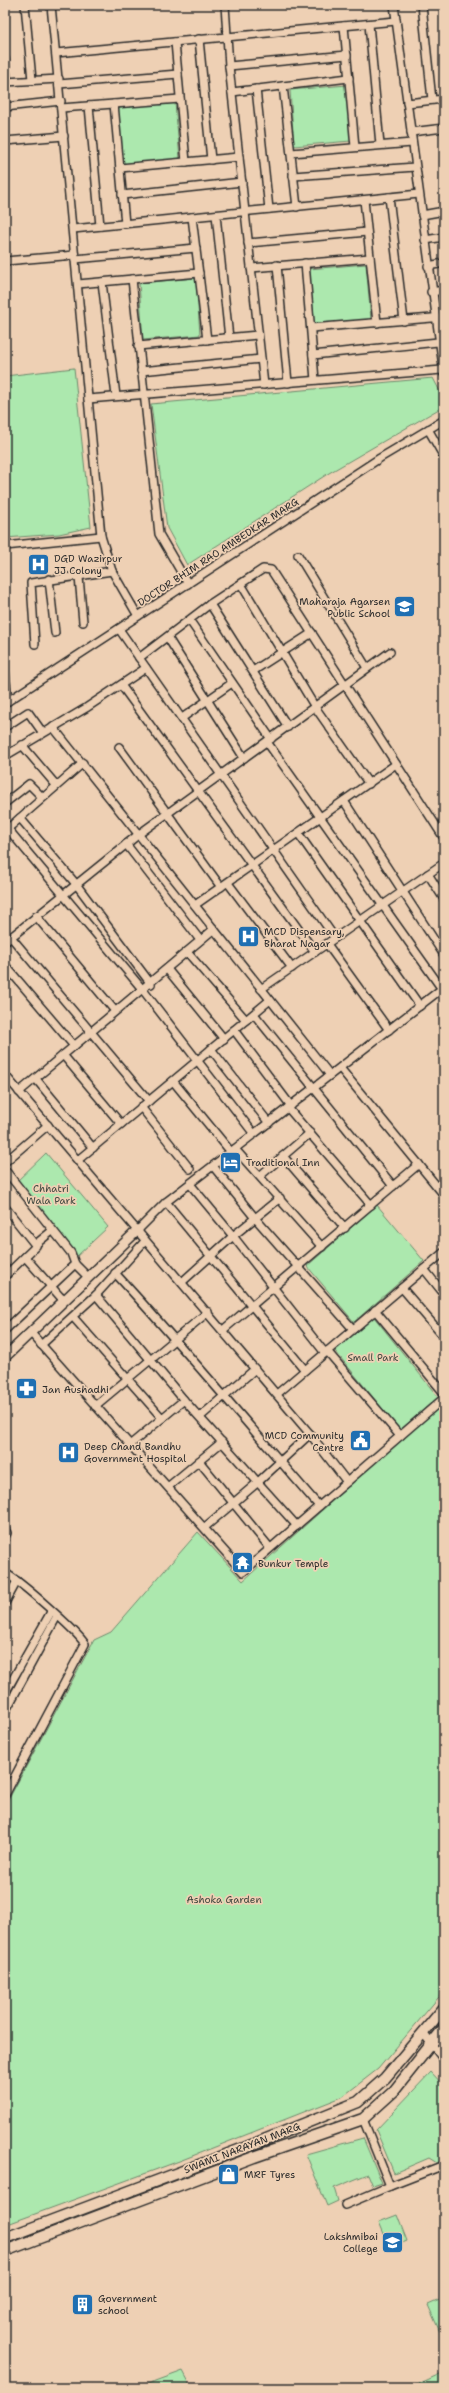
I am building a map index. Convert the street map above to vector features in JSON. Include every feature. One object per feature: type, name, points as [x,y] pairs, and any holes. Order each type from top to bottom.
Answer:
[{"type":"main road","name":"SWAMI NARAYAN MARG","points":[[5,2238],[244,2148],[358,2102],[385,2078],[444,2008]]},
{"type":"main road","name":"SWAMI NARAYAN MARG","points":[[5,2251],[136,2201],[363,2119],[394,2091],[444,2028]]},
{"type":"street","points":[[24,5],[32,80]]},
{"type":"street","points":[[51,5],[101,536],[112,571],[138,616]]},
{"type":"street","points":[[225,5],[229,36],[229,66],[264,385]]},
{"type":"street","points":[[88,399],[315,380],[443,372],[394,5]]},
{"type":"street","points":[[422,5],[432,100]]},
{"type":"street","points":[[56,53],[396,21]]},
{"type":"street","points":[[369,24],[380,145]]},
{"type":"street","points":[[344,26],[355,147]]},
{"type":"street","points":[[199,39],[211,160]]},
{"type":"street","points":[[175,42],[186,162]]},
{"type":"street","points":[[229,66],[347,55]]},
{"type":"street","points":[[5,59],[6,82],[32,80],[59,81],[178,74]]},
{"type":"street","points":[[232,92],[349,78]]},
{"type":"street","points":[[283,86],[297,206]]},
{"type":"street","points":[[256,89],[269,209]]},
{"type":"street","points":[[5,107],[61,105],[89,106],[180,99]]},
{"type":"street","points":[[407,104],[444,99]]},
{"type":"street","points":[[114,104],[124,224]]},
{"type":"street","points":[[89,106],[100,226]]},
{"type":"street","points":[[411,132],[443,128],[444,136]]},
{"type":"street","points":[[5,141],[64,136]]},
{"type":"street","points":[[291,153],[412,142]]},
{"type":"street","points":[[120,168],[239,157]]},
{"type":"street","points":[[293,176],[415,166]]},
{"type":"street","points":[[122,195],[242,182]]},
{"type":"street","points":[[73,229],[419,194]]},
{"type":"street","points":[[389,197],[404,321]]},
{"type":"street","points":[[364,200],[377,323]]},
{"type":"street","points":[[422,215],[444,211]]},
{"type":"street","points":[[216,215],[229,338]]},
{"type":"street","points":[[192,217],[207,340]]},
{"type":"street","points":[[248,243],[367,232]]},
{"type":"street","points":[[425,240],[444,236]]},
{"type":"street","points":[[5,261],[196,248]]},
{"type":"street","points":[[251,268],[370,258]]},
{"type":"street","points":[[305,263],[315,380]]},
{"type":"street","points":[[428,266],[444,263]]},
{"type":"street","points":[[277,265],[288,383]]},
{"type":"street","points":[[78,284],[199,273]]},
{"type":"street","points":[[132,280],[143,394],[160,534],[188,584]]},
{"type":"street","points":[[102,282],[116,396]]},
{"type":"street","points":[[432,292],[444,290]]},
{"type":"street","points":[[311,328],[444,318]]},
{"type":"street","points":[[138,346],[258,335]]},
{"type":"street","points":[[313,355],[438,342]]},
{"type":"street","points":[[141,371],[261,359]]},
{"type":"street","name":"DOCTOR BHIM RAO AMBEDKAR MARG","points":[[6,702],[380,458],[444,420]]},
{"type":"street","points":[[428,429],[444,457]]},
{"type":"street","points":[[5,546],[101,536]]},
{"type":"street","points":[[298,555],[367,668]]},
{"type":"street","points":[[139,658],[190,622],[210,604],[263,569],[271,570],[444,838]]},
{"type":"street","points":[[35,644],[30,585],[32,582],[112,571]]},
{"type":"street","points":[[78,576],[83,622]]},
{"type":"street","points":[[49,579],[55,633]]},
{"type":"street","points":[[241,584],[315,707],[369,784]]},
{"type":"street","points":[[210,604],[288,727]]},
{"type":"street","points":[[5,1357],[166,1202],[443,988],[321,816],[190,622]]},
{"type":"street","points":[[119,629],[275,849],[335,938]]},
{"type":"street","points":[[253,671],[312,633]]},
{"type":"street","points":[[168,638],[244,758]]},
{"type":"street","points":[[148,1101],[91,1032],[8,939],[138,834],[390,652]]},
{"type":"street","points":[[5,756],[54,727],[146,668]]},
{"type":"street","points":[[5,671],[6,702]]},
{"type":"street","points":[[182,718],[232,683]]},
{"type":"street","points":[[121,685],[251,866],[315,952]]},
{"type":"street","points":[[5,727],[28,712],[43,733]]},
{"type":"street","points":[[54,727],[330,1075]]},
{"type":"street","points":[[22,745],[56,785]]},
{"type":"street","points":[[119,747],[221,887]]},
{"type":"street","points":[[83,763],[42,797],[6,830],[143,990],[254,1134]]},
{"type":"street","points":[[195,905],[396,764]]},
{"type":"street","points":[[5,804],[29,784],[42,797]]},
{"type":"street","points":[[344,801],[444,955]]},
{"type":"street","points":[[20,818],[76,884],[151,984]]},
{"type":"street","points":[[298,833],[420,1006]]},
{"type":"street","points":[[126,844],[200,940]]},
{"type":"street","points":[[262,989],[444,863]]},
{"type":"street","points":[[428,874],[444,899]]},
{"type":"street","points":[[228,882],[292,968]]},
{"type":"street","points":[[36,916],[115,1011]]},
{"type":"street","points":[[19,1092],[115,1011],[151,984],[214,929]]},
{"type":"street","points":[[327,944],[389,1030]]},
{"type":"street","points":[[187,952],[246,1020]]},
{"type":"street","points":[[5,964],[74,1046]]},
{"type":"street","points":[[167,969],[224,1039]]},
{"type":"street","points":[[78,1160],[270,1000]]},
{"type":"street","points":[[254,1014],[393,1186]]},
{"type":"street","points":[[234,1030],[310,1133],[371,1205]]},
{"type":"street","points":[[211,1049],[269,1123]]},
{"type":"street","points":[[63,1055],[122,1124]]},
{"type":"street","points":[[340,1068],[444,1195]]},
{"type":"street","points":[[5,1075],[208,1312],[310,1434],[347,1482]]},
{"type":"street","points":[[36,1079],[92,1148]]},
{"type":"street","points":[[173,1081],[233,1150],[261,1176],[322,1247]]},
{"type":"street","points":[[141,1107],[190,1169]]},
{"type":"street","points":[[5,1162],[48,1125]]},
{"type":"street","points":[[261,1176],[310,1133]]},
{"type":"street","points":[[283,1156],[345,1228]]},
{"type":"street","points":[[223,1330],[419,1164]]},
{"type":"street","points":[[213,1166],[255,1218],[299,1266],[353,1329]]},
{"type":"street","points":[[5,1170],[52,1227],[52,1231],[71,1253],[76,1264],[88,1277]]},
{"type":"street","points":[[190,1184],[233,1236],[273,1289],[400,1436]]},
{"type":"street","points":[[182,1282],[233,1236],[280,1198]]},
{"type":"street","points":[[166,1202],[305,1370]]},
{"type":"street","points":[[5,1207],[36,1244]]},
{"type":"street","points":[[5,1276],[35,1248],[36,1244],[52,1231]]},
{"type":"street","points":[[41,1345],[96,1295],[146,1241]]},
{"type":"street","points":[[276,1394],[444,1252]]},
{"type":"street","points":[[25,1257],[64,1301]]},
{"type":"street","points":[[5,1330],[76,1264]]},
{"type":"street","points":[[424,1269],[444,1294]]},
{"type":"street","points":[[115,1273],[176,1339],[222,1396],[319,1506]]},
{"type":"street","points":[[402,1288],[444,1337]]},
{"type":"street","points":[[96,1295],[184,1400],[297,1526]]},
{"type":"street","points":[[375,1310],[444,1393]]},
{"type":"street","points":[[95,1406],[128,1381],[208,1312]]},
{"type":"street","points":[[73,1317],[162,1418]]},
{"type":"street","points":[[31,1333],[95,1406],[169,1486],[243,1572],[444,1398]]},
{"type":"street","points":[[200,1417],[255,1368]]},
{"type":"street","points":[[131,1444],[184,1400]]},
{"type":"street","points":[[205,1527],[232,1502],[257,1483],[310,1434]]},
{"type":"street","points":[[169,1486],[222,1442]]},
{"type":"street","points":[[199,1461],[270,1548]]},
{"type":"street","points":[[5,1529],[7,1533],[5,1538]]},
{"type":"street","points":[[5,1573],[17,1581],[84,1642],[85,1648],[5,1795]]},
{"type":"street","points":[[5,1603],[17,1581]]},
{"type":"street","points":[[5,1693],[54,1614]]},
{"type":"street","points":[[5,1712],[54,1614]]},
{"type":"street","points":[[423,2033],[444,2060]]},
{"type":"street","points":[[363,2119],[390,2186]]},
{"type":"street","points":[[345,2205],[444,2165]]},
{"type":"street","points":[[132,2191],[136,2201]]},
{"type":"green space","points":[[347,85],[351,141],[294,146],[290,90]]},
{"type":"green space","points":[[175,103],[180,159],[123,164],[118,108]]},
{"type":"green space","points":[[366,264],[371,320],[314,325],[309,269]]},
{"type":"green space","points":[[196,278],[200,335],[143,340],[139,283]]},
{"type":"green space","points":[[74,368],[91,527],[59,534],[5,538],[5,376]]},
{"type":"green space","points":[[433,378],[444,399],[444,406],[329,473],[187,565],[167,528],[151,404]]},
{"type":"green space","name":"Chhatri Wala Park","points":[[46,1153],[108,1227],[76,1257],[14,1184]]},
{"type":"green space","points":[[377,1205],[424,1261],[354,1322],[307,1266]]},
{"type":"green space","name":"Small Park","points":[[374,1317],[438,1397],[400,1430],[335,1351]]},
{"type":"green space","name":"Ashoka Garden","points":[[444,1401],[444,1991],[378,2069],[342,2097],[182,2160],[5,2225],[5,1806],[94,1640],[111,1632],[198,1532],[243,1581]]},
{"type":"green space","points":[[431,2072],[444,2086],[444,2160],[437,2163],[429,2158],[394,2173],[376,2130]]},
{"type":"green space","points":[[363,2138],[382,2183],[373,2186],[368,2174],[334,2188],[338,2201],[327,2206],[306,2154]]},
{"type":"green space","points":[[397,2215],[407,2241],[390,2248],[379,2222]]},
{"type":"green space","points":[[444,2298],[444,2338],[443,2339],[428,2305]]},
{"type":"green space","points":[[183,2371],[192,2388],[137,2388]]},
{"type":"green space","points":[[444,2372],[444,2388],[410,2388]]},
{"type":"place","name":"DGD Wazirpur JJ Colony","points":[[38,564]]},
{"type":"place","name":"Maharaja Agarsen Public School","points":[[405,607]]},
{"type":"place","name":"MCD Dispensary, Bharat Nagar","points":[[248,937]]},
{"type":"place","name":"Traditional Inn","points":[[231,1162]]},
{"type":"place","name":"Jan Aushadhi","points":[[27,1389]]},
{"type":"place","name":"MCD Community Centre","points":[[360,1441]]},
{"type":"place","name":"Deep Chand Bandhu Government Hospital","points":[[68,1452]]},
{"type":"place","name":"Bunkur Temple","points":[[243,1563]]},
{"type":"place","name":"MRF Tyres","points":[[228,2174]]},
{"type":"place","name":"Lakshmibai College","points":[[393,2242]]},
{"type":"place","name":"Government school","points":[[82,2304]]}]
